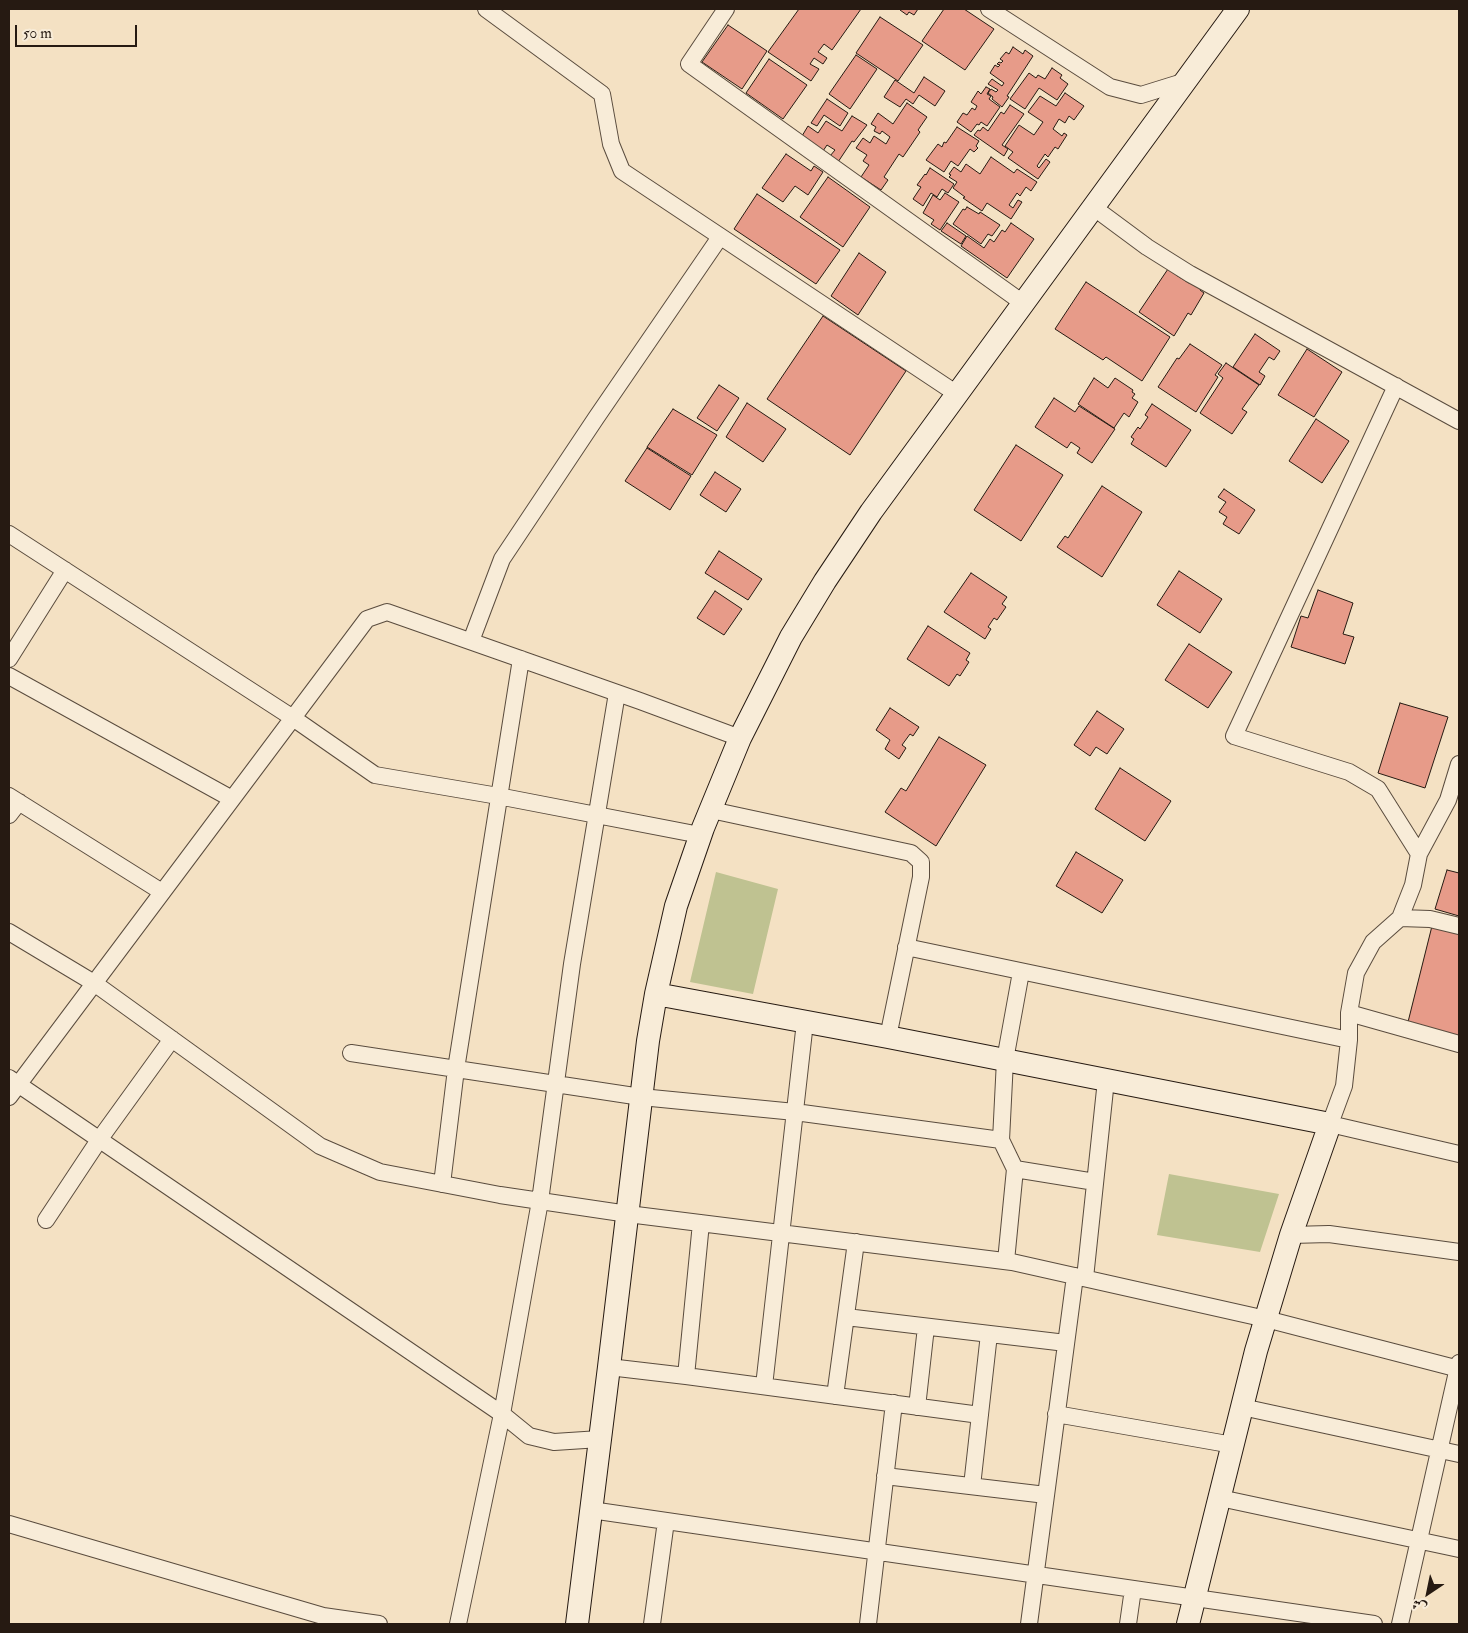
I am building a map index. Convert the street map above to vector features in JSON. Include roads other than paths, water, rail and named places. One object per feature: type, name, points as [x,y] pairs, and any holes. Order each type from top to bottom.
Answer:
[{"type":"street","points":[[486,9],[602,94],[611,144],[622,171],[957,394]]},
{"type":"street","points":[[726,9],[689,64],[1023,303]]},
{"type":"street","points":[[989,9],[1110,88],[1141,95],[1186,81]]},
{"type":"street","points":[[577,1624],[641,1097],[656,994],[676,906],[700,835],[740,738],[791,637],[825,580],[871,512],[1238,9]]},
{"type":"street","points":[[1093,208],[1147,247],[1190,274],[1459,421]]},
{"type":"street","points":[[471,641],[502,559],[720,237]]},
{"type":"street","points":[[1396,386],[1234,736],[1349,772],[1378,790],[1419,854]]},
{"type":"street","points":[[9,534],[293,718],[375,775],[498,796],[700,835]]},
{"type":"street","points":[[9,659],[65,570]]},
{"type":"street","points":[[600,1439],[554,1442],[528,1436],[502,1414],[99,1140],[12,1086],[94,983],[367,619],[388,612],[740,738]]},
{"type":"street","points":[[442,1184],[456,1069],[521,659]]},
{"type":"street","points":[[9,676],[232,799]]},
{"type":"street","points":[[458,1624],[502,1414],[540,1201],[572,964],[617,693]]},
{"type":"street","points":[[1188,1624],[1242,1407],[1290,1235],[1344,1086],[1349,1040],[1349,1013],[1356,973],[1372,942],[1400,918],[1413,885],[1419,854],[1454,802],[1459,764]]},
{"type":"street","points":[[9,815],[14,799],[162,892]]},
{"type":"street","points":[[711,810],[911,853],[921,862],[920,878],[888,1037]]},
{"type":"street","points":[[1400,918],[1430,919],[1459,926]]},
{"type":"street","points":[[9,932],[94,983],[320,1146],[380,1172],[500,1196],[628,1214],[1006,1261],[1266,1319],[1459,1367],[1400,1624]]},
{"type":"street","points":[[906,948],[1349,1040]]},
{"type":"street","points":[[1006,1261],[1015,1169],[1001,1140],[1006,1060],[1021,972]]},
{"type":"street","points":[[656,994],[888,1037],[1330,1124],[1459,1154]]},
{"type":"street","points":[[1349,1013],[1459,1044]]},
{"type":"street","points":[[764,1386],[805,1022]]},
{"type":"street","points":[[46,1220],[99,1140],[172,1039]]},
{"type":"street","points":[[351,1053],[641,1097],[795,1112],[1001,1140]]},
{"type":"street","points":[[1028,1624],[1066,1343],[1080,1277],[1095,1182],[1106,1080]]},
{"type":"street","points":[[1015,1169],[1095,1182]]},
{"type":"street","points":[[686,1376],[701,1223]]},
{"type":"street","points":[[1290,1235],[1329,1234],[1459,1252]]},
{"type":"street","points":[[835,1396],[856,1242]]},
{"type":"street","points":[[846,1317],[1066,1343]]},
{"type":"street","points":[[917,1407],[926,1327]]},
{"type":"street","points":[[972,1486],[989,1334]]},
{"type":"street","points":[[609,1367],[980,1415]]},
{"type":"street","points":[[868,1624],[894,1404]]},
{"type":"street","points":[[1242,1407],[1459,1454]]},
{"type":"street","points":[[1056,1414],[1233,1445]]},
{"type":"street","points":[[885,1476],[1046,1496]]},
{"type":"street","points":[[1220,1498],[1459,1549]]},
{"type":"street","points":[[591,1510],[1374,1624]]},
{"type":"street","points":[[652,1624],[666,1521]]},
{"type":"street","points":[[9,1524],[323,1616],[379,1624]]},
{"type":"street","points":[[1128,1624],[1133,1589]]}]
